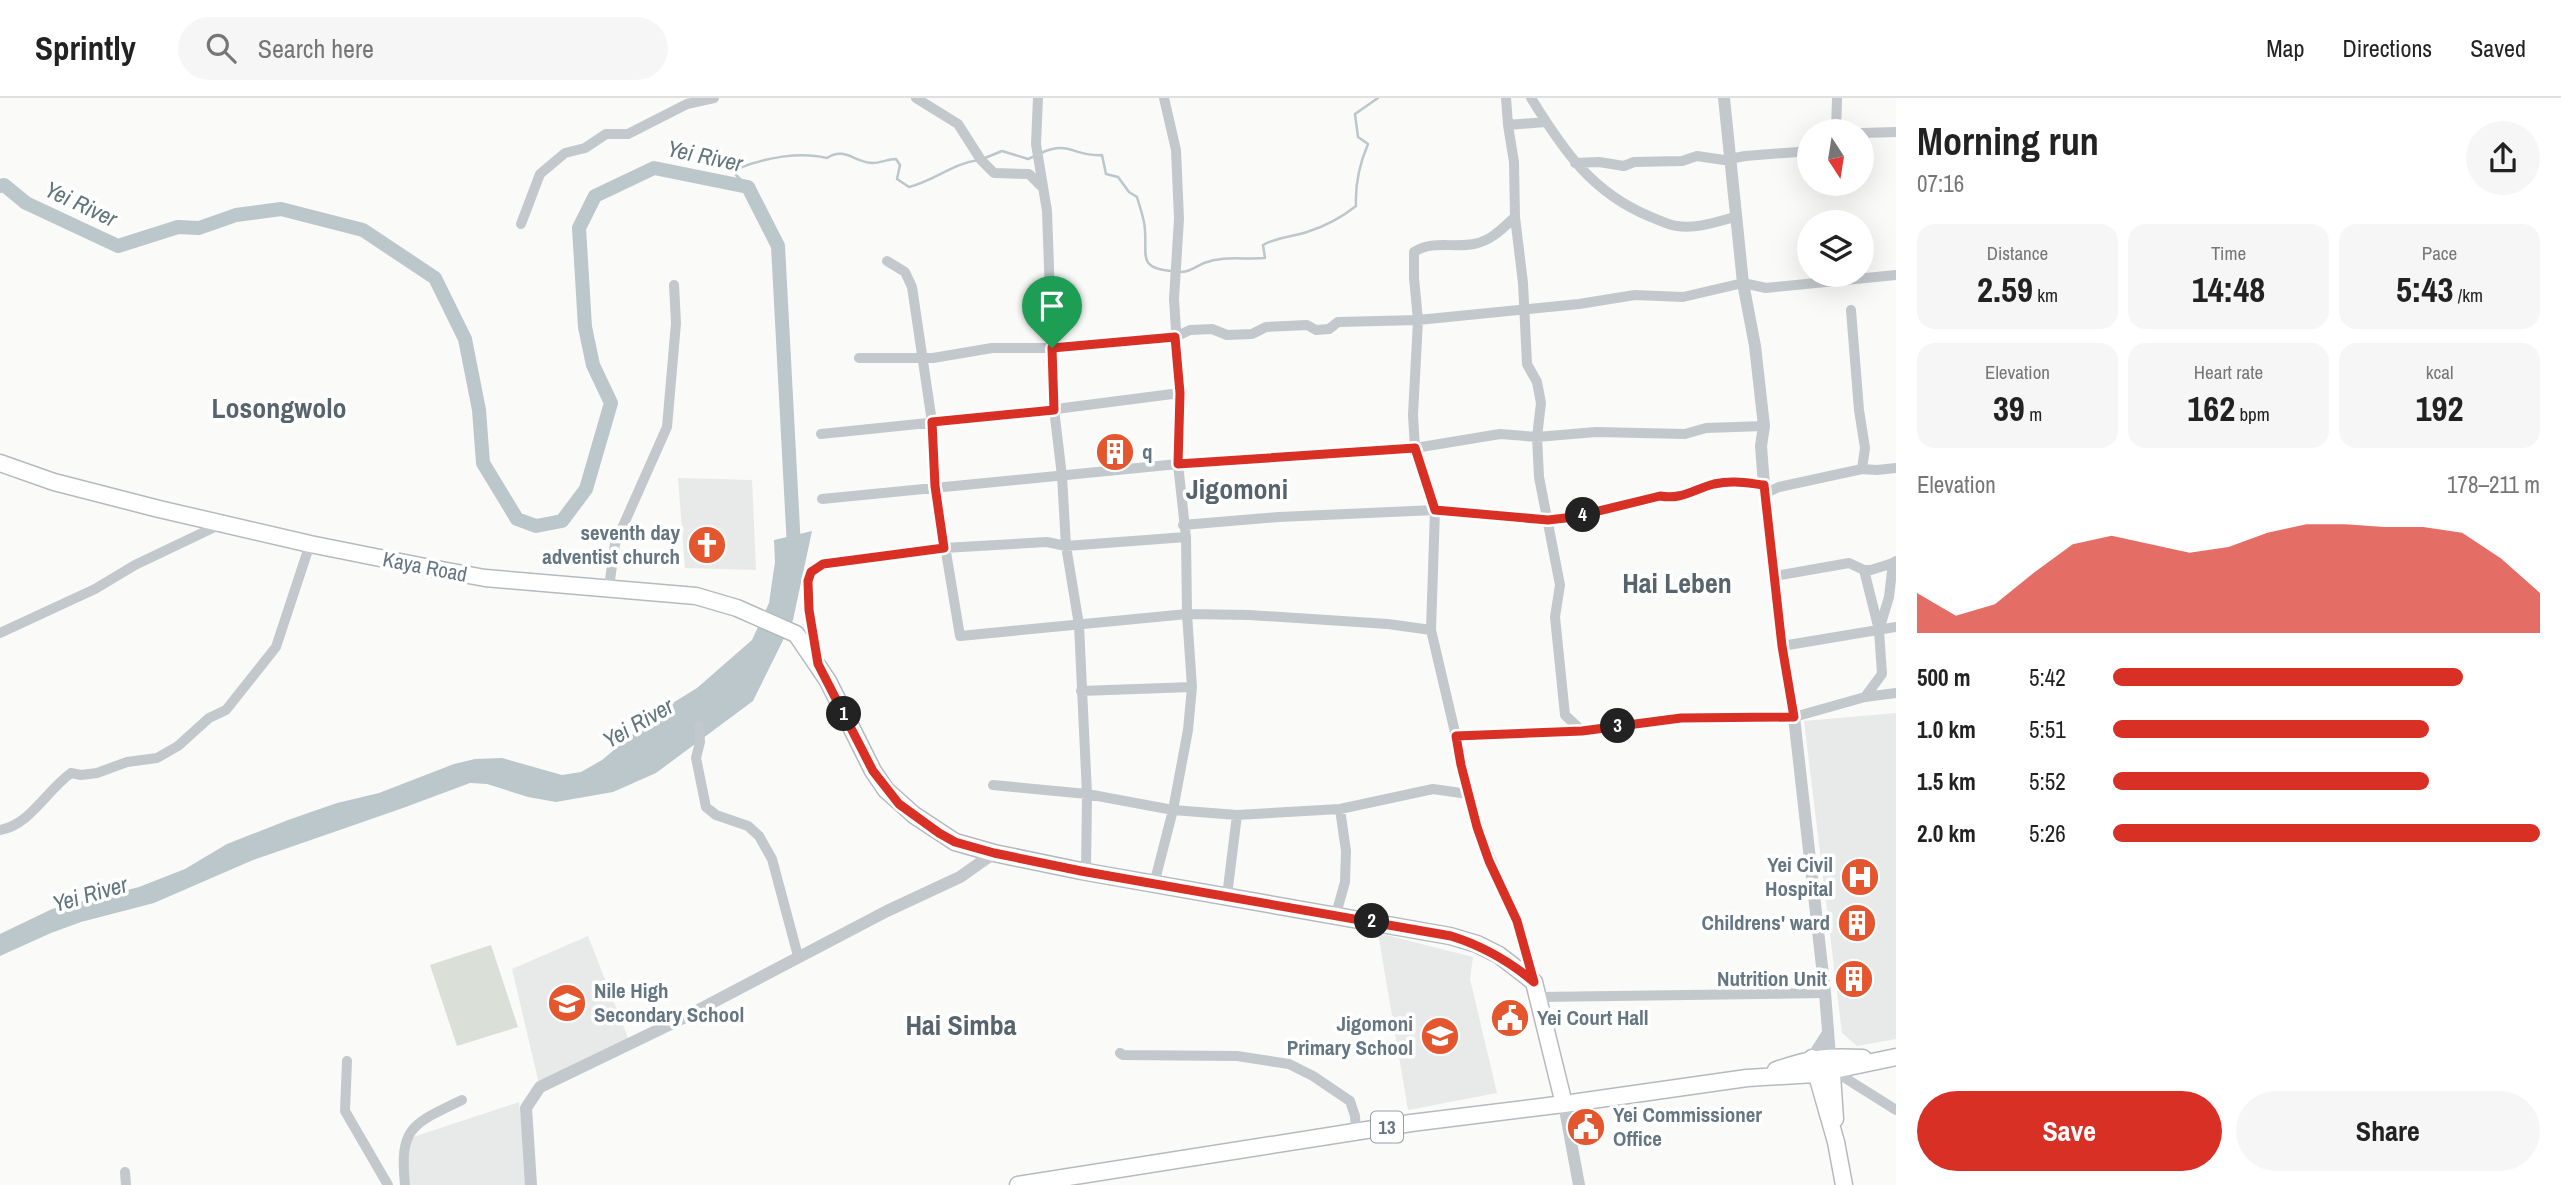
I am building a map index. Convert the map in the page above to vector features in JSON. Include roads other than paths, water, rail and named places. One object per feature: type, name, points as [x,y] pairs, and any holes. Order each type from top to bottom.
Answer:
[{"type":"main road","name":"Kaya Road","points":[[0,463],[54,482],[221,524],[485,578],[696,596],[749,612],[796,634],[818,664]]},
{"type":"main road","points":[[818,664],[873,771],[899,804],[955,842],[994,853],[1154,884],[1451,936],[1477,944],[1499,955],[1537,989],[1564,1104]]},
{"type":"main road","points":[[1836,1142],[1832,1063],[1889,1059]]},
{"type":"main road","name":"13","points":[[1017,1185],[1048,1183],[1425,1121],[1564,1104],[1832,1063]]},
{"type":"main road","points":[[1813,1066],[1836,1142],[1844,1185]]},
{"type":"street","points":[[521,224],[540,174],[565,153],[585,148],[606,134],[628,134],[687,104],[714,98]]},
{"type":"street","points":[[916,98],[958,124],[981,160],[994,173],[1029,174],[1043,188]]},
{"type":"street","points":[[1038,98],[1037,155],[1047,211],[1054,410],[1062,476],[1066,546],[1079,625],[1087,794],[1086,871]]},
{"type":"street","points":[[1154,884],[1173,810],[1188,730],[1192,687],[1186,537],[1178,464],[1180,393],[1175,337],[1179,219],[1176,150],[1164,98]]},
{"type":"street","points":[[1531,98],[1576,163],[1611,197],[1630,208],[1675,226],[1705,226],[1735,217]]},
{"type":"street","points":[[1724,98],[1743,284],[1755,346],[1764,426],[1761,446],[1782,646],[1794,717],[1832,1063],[1896,1110]]},
{"type":"street","points":[[1836,119],[1837,98]]},
{"type":"street","points":[[1506,99],[1514,162],[1515,217],[1523,283],[1527,364],[1537,382],[1541,403],[1537,437],[1539,477],[1560,585],[1555,617],[1565,715],[1582,731]]},
{"type":"street","points":[[1508,125],[1546,122]]},
{"type":"street","points":[[1874,133],[1896,132]]},
{"type":"street","points":[[1576,163],[1599,162],[1625,166],[1634,162],[1682,160],[1697,156],[1729,159],[1797,152]]},
{"type":"street","points":[[1515,217],[1493,237],[1475,244],[1424,245],[1414,252],[1413,278],[1418,320],[1413,415],[1415,448],[1435,510],[1431,631],[1468,794],[1489,861],[1517,921],[1537,989],[1825,993]]},
{"type":"street","points":[[887,261],[905,272],[909,278],[924,358],[932,422],[935,486],[960,636],[1187,614],[1388,624],[1431,631]]},
{"type":"street","points":[[859,358],[924,358],[992,348],[1052,348],[1175,337],[1190,330],[1212,329],[1227,335],[1240,335],[1252,334],[1266,327],[1307,325],[1315,330],[1329,329],[1338,322],[1418,320],[1578,304],[1634,295],[1683,297],[1743,284],[1766,288],[1896,275]]},
{"type":"street","points":[[609,587],[615,544],[667,427],[676,323],[674,285]]},
{"type":"street","points":[[1851,310],[1851,331],[1865,448],[1862,469]]},
{"type":"street","points":[[821,435],[1054,410],[1180,393]]},
{"type":"street","points":[[822,499],[1178,464],[1415,448],[1500,434],[1537,437],[1596,432],[1685,433],[1706,428],[1764,426]]},
{"type":"street","points":[[1183,525],[1279,517],[1435,510],[1548,520],[1574,517],[1660,496],[1672,499],[1713,484],[1741,481],[1765,489],[1862,469],[1896,468]]},
{"type":"street","points":[[0,633],[95,589],[135,565],[221,524]]},
{"type":"street","points":[[818,664],[809,610],[808,581],[811,572],[823,564],[944,548],[1047,542],[1066,546],[1186,537]]},
{"type":"street","points":[[0,830],[21,823],[52,787],[71,773],[97,773],[127,762],[157,758],[178,746],[209,718],[226,710],[276,647],[310,544]]},
{"type":"street","points":[[1775,576],[1849,563],[1864,570],[1871,570],[1894,562],[1889,597],[1879,630]]},
{"type":"street","points":[[1864,570],[1879,630],[1882,674],[1865,697]]},
{"type":"street","points":[[1782,646],[1896,627]]},
{"type":"street","points":[[1081,691],[1192,687]]},
{"type":"street","points":[[1456,736],[1582,731],[1681,718],[1794,717],[1865,697],[1896,693]]},
{"type":"street","points":[[699,726],[700,742],[696,758],[706,807],[716,815],[748,826],[760,836],[772,859],[798,956]]},
{"type":"street","points":[[993,785],[1087,794],[1173,810],[1237,815],[1340,809],[1433,789],[1468,794]]},
{"type":"street","points":[[1336,914],[1345,882],[1346,851],[1340,809]]},
{"type":"street","points":[[1227,896],[1237,815]]},
{"type":"street","points":[[531,1185],[526,1108],[540,1087],[685,1017],[798,956],[960,877],[994,853]]},
{"type":"street","points":[[1813,1066],[1828,1033]]},
{"type":"street","points":[[1120,1053],[1237,1056],[1289,1064],[1313,1076],[1350,1101],[1356,1132]]},
{"type":"street","points":[[347,1061],[345,1111],[388,1185]]},
{"type":"street","points":[[405,1185],[402,1154],[408,1134],[421,1120],[462,1100]]},
{"type":"street","points":[[1564,1104],[1579,1185]]},
{"type":"street","points":[[125,1172],[126,1185]]},
{"type":"waterway","points":[[1178,272],[1219,259],[1265,258],[1263,245],[1321,227],[1356,206],[1358,175],[1368,144],[1358,137],[1355,114],[1378,98]]},
{"type":"waterway","points":[[1041,153],[1065,148],[1084,154],[1102,155],[1106,174],[1118,177],[1129,192],[1137,197],[1144,223],[1146,259],[1153,267],[1171,271]]},
{"type":"waterway","points":[[985,158],[1002,151],[1028,159],[1035,156]]},
{"type":"waterway","points":[[748,187],[736,175],[739,168],[783,157],[806,155],[827,158],[845,154],[873,163],[896,159],[900,165],[897,179],[909,187],[979,160]]},
{"type":"waterway","name":"Yei River","points":[[0,186],[4,185],[26,203],[118,246],[178,227],[199,228],[236,215],[281,209],[363,230],[435,278],[465,339],[479,410],[483,463],[517,519],[536,526],[562,521],[586,489],[611,403],[593,365],[585,327],[579,228],[595,196],[654,168],[748,187],[778,246],[794,548],[792,554]]},
{"type":"place","name":"q","points":[[1115,452]]},
{"type":"place","name":"seventh day adventist church","points":[[707,545]]},
{"type":"place","name":"Yei Civil Hospital","points":[[1860,877]]},
{"type":"place","name":"Childrens' ward","points":[[1857,923]]},
{"type":"place","name":"Nutrition Unit","points":[[1854,979]]},
{"type":"place","name":"Nile High Secondary School","points":[[567,1003]]},
{"type":"place","name":"Yei Court Hall","points":[[1510,1018]]},
{"type":"place","name":"Jigomoni Primary School","points":[[1440,1036]]},
{"type":"place","name":"Yei Commissioner Office","points":[[1586,1127]]},
{"type":"district","name":"Losongwolo","points":[[279,408]]},
{"type":"district","name":"Jigomoni","points":[[1237,489]]},
{"type":"district","name":"Hai Leben","points":[[1677,583]]},
{"type":"district","name":"Hai Simba","points":[[961,1025]]}]
